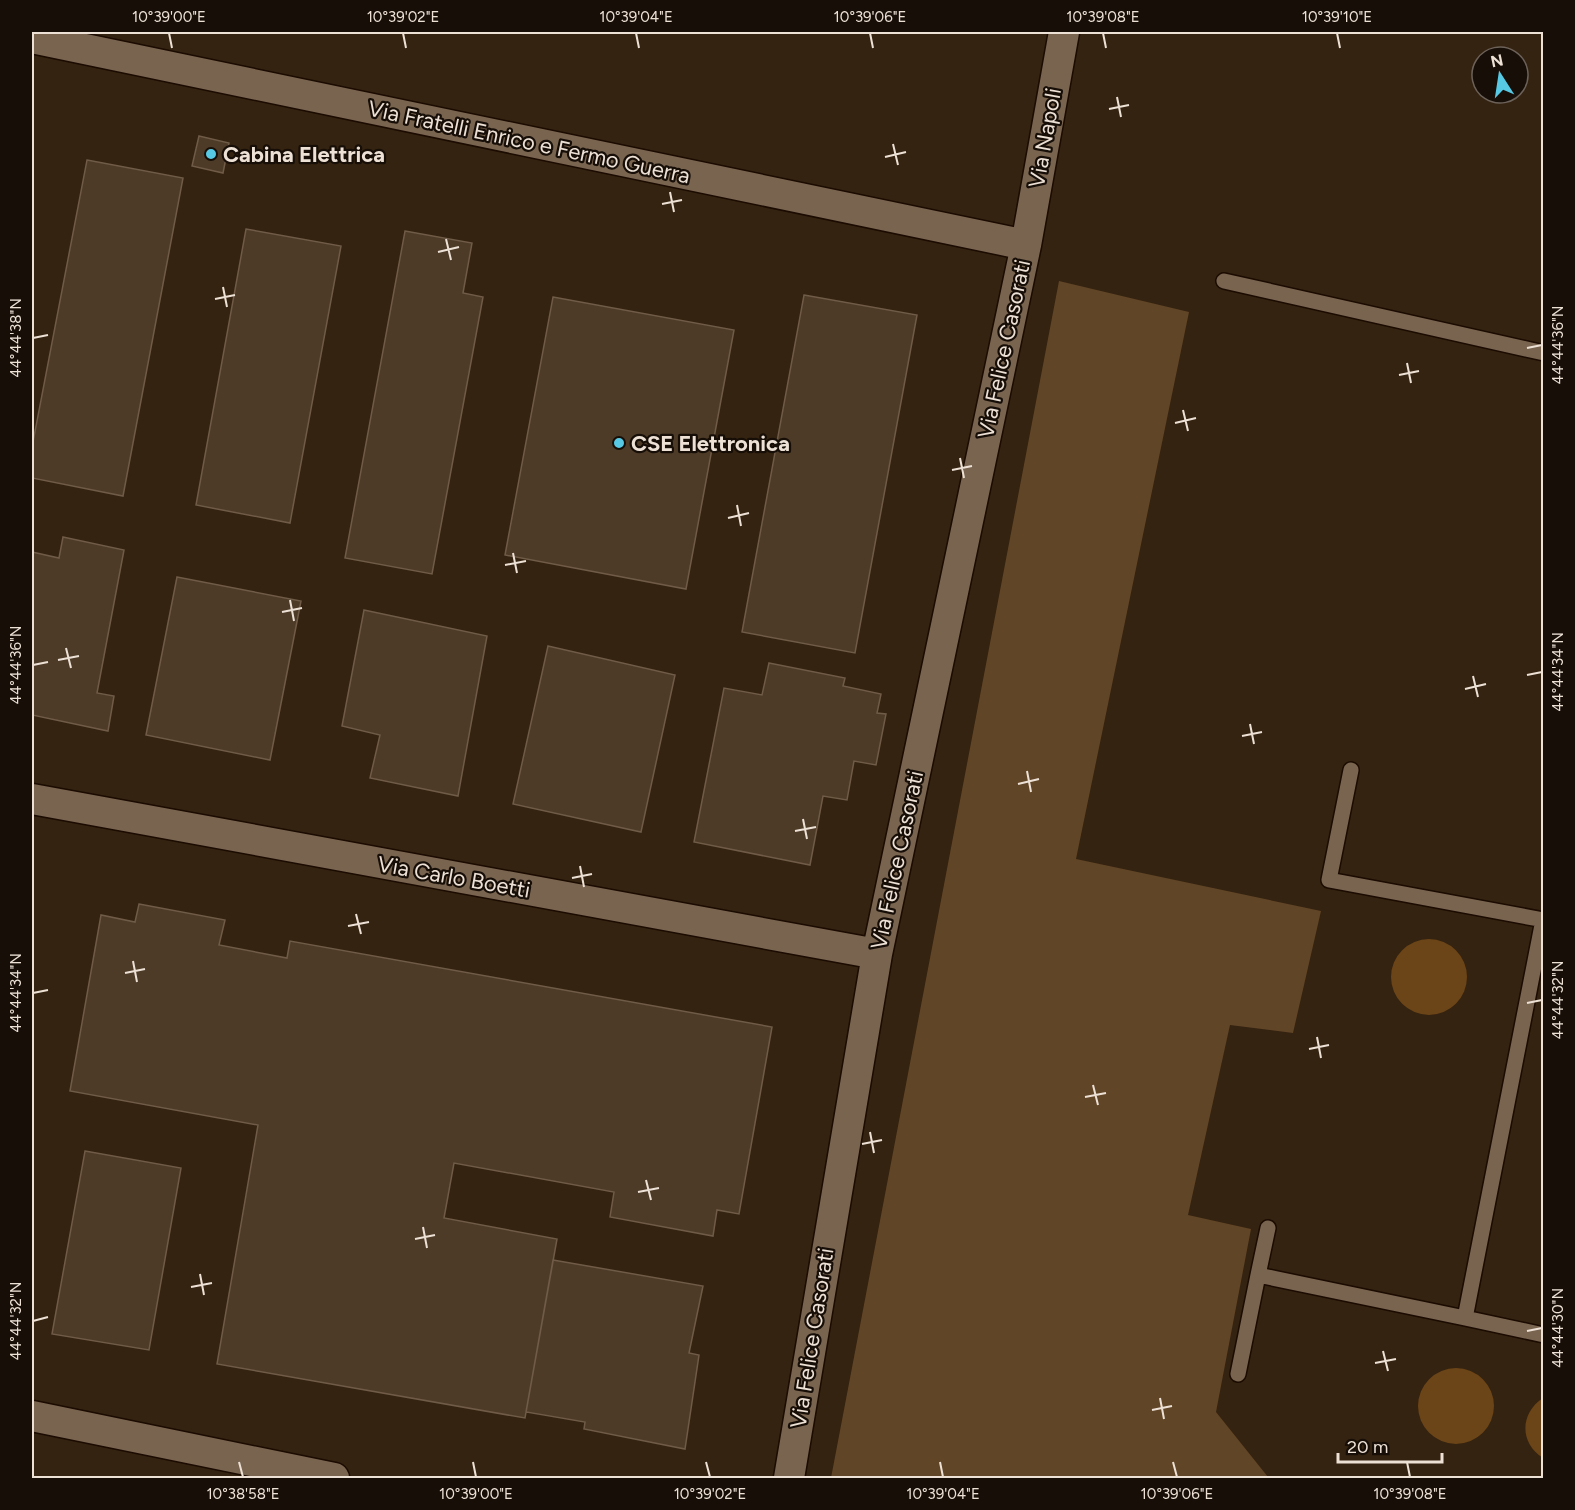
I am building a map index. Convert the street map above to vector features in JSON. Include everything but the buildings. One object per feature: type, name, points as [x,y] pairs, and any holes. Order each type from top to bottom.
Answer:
[{"type":"street","name":"Via Napoli","points":[[1026,245],[1064,32]]},
{"type":"street","name":"Via Fratelli Enrico e Fermo Guerra","points":[[32,38],[1026,245]]},
{"type":"street","name":"Via Felice Casorati","points":[[789,1479],[877,954],[1026,245]]},
{"type":"street","name":"Via Carlo Boetti","points":[[32,799],[877,954]]},
{"type":"street","points":[[32,1416],[333,1479]]},
{"type":"lane","points":[[1224,281],[1544,352]]},
{"type":"lane","points":[[1351,770],[1329,880],[1543,920],[1465,1318]]},
{"type":"lane","points":[[1238,1374],[1268,1228]]},
{"type":"lane","points":[[1258,1275],[1544,1335]]},
{"type":"shaded area","points":[[1059,281],[1189,312],[1076,859],[1321,911],[1293,1033],[1230,1025],[1188,1215],[1251,1229],[1216,1412],[1268,1477],[1276,1478],[831,1478]]},
{"type":"shaded area","points":[[1429,939],[1443,942],[1456,950],[1464,963],[1467,977],[1464,991],[1456,1004],[1443,1012],[1429,1015],[1415,1012],[1402,1004],[1394,991],[1391,977],[1394,963],[1402,950],[1415,942]]},
{"type":"shaded area","points":[[1449,1368],[1463,1368],[1477,1374],[1488,1385],[1494,1399],[1491,1421],[1483,1433],[1463,1444],[1449,1444],[1435,1438],[1424,1427],[1418,1413],[1418,1399],[1424,1385],[1435,1374]]},
{"type":"shaded area","points":[[1543,1398],[1543,1458],[1530,1444],[1525,1428],[1530,1412]]},
{"type":"place","name":"Cabina Elettrica","points":[[211,154]]},
{"type":"place","name":"CSE Elettronica","points":[[619,443]]}]
